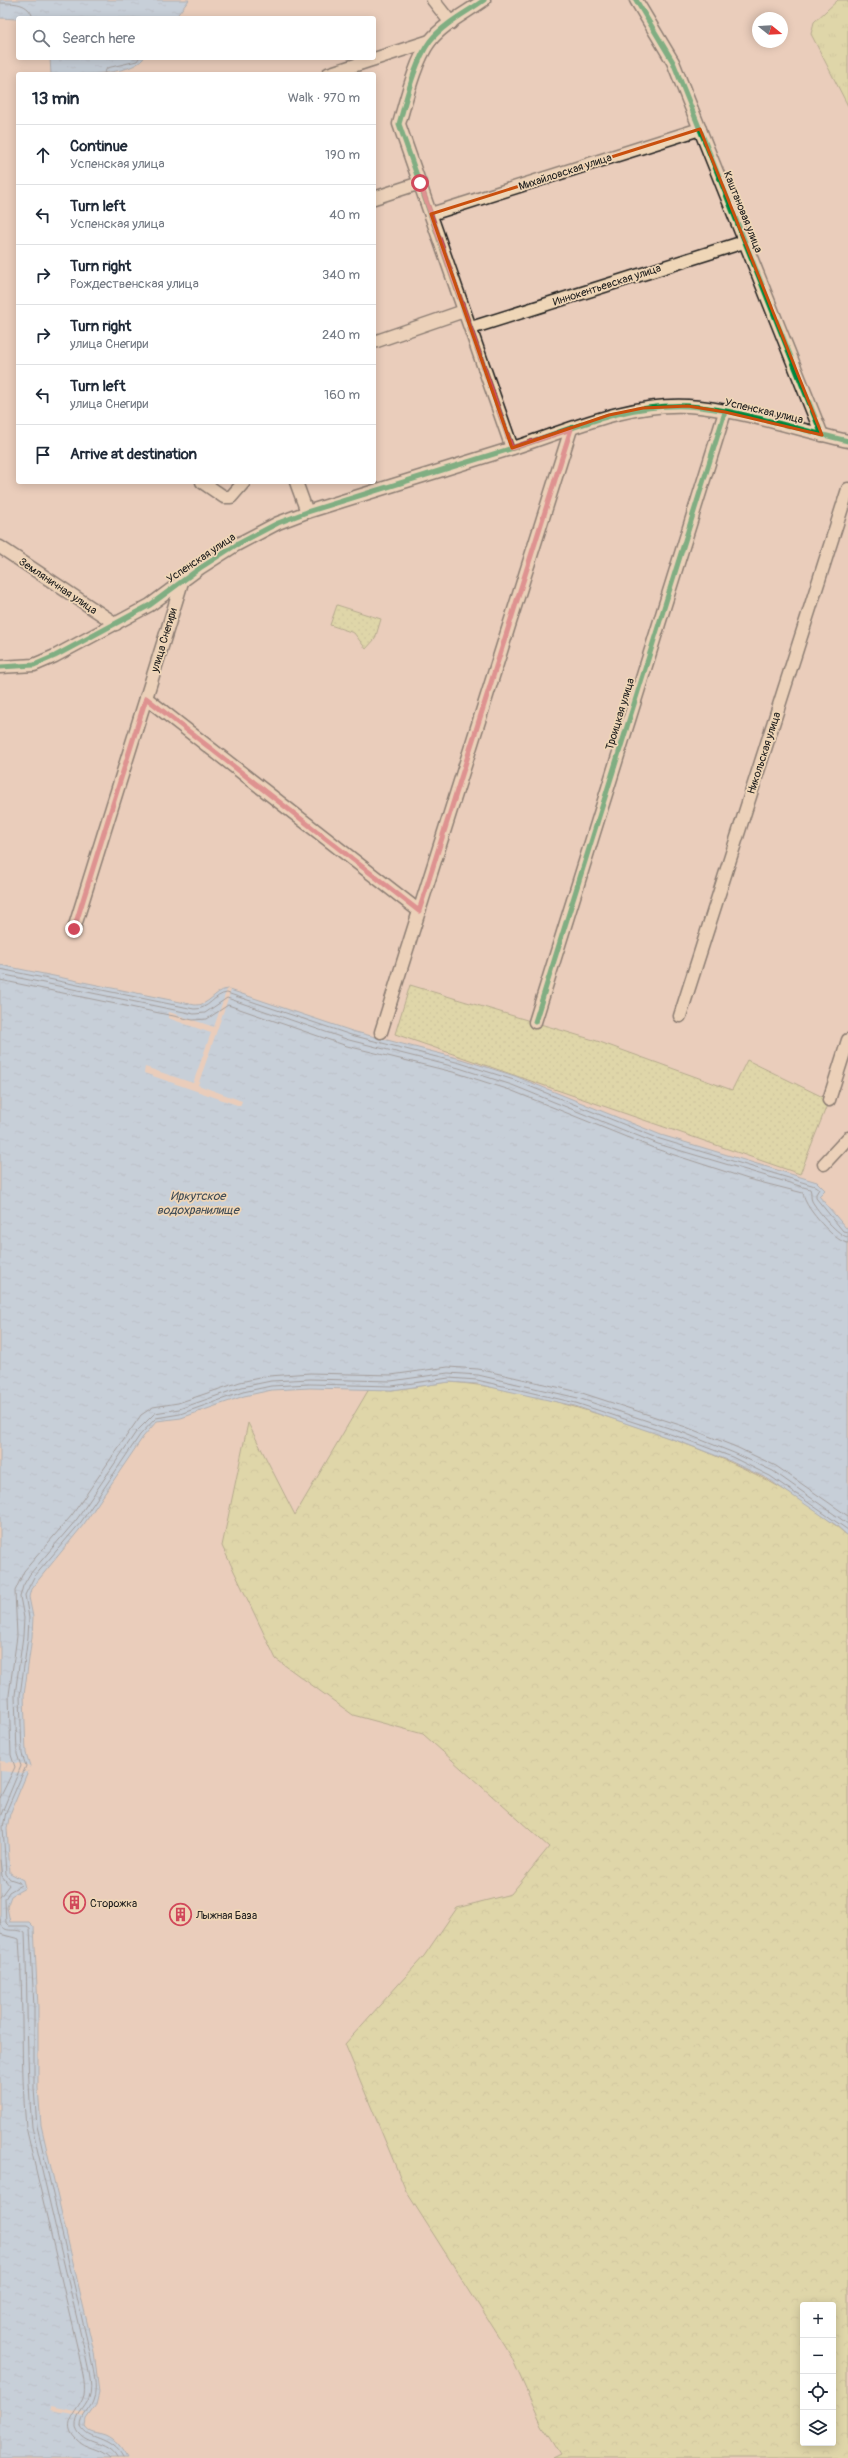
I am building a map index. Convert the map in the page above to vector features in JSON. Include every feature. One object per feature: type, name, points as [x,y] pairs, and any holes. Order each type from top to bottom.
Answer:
[{"type":"street","points":[[433,0],[450,23]]},
{"type":"street","points":[[484,0],[450,23],[430,41],[412,80],[399,124],[512,448]]},
{"type":"street","name":"Каштановая улица","points":[[636,0],[672,62],[822,435]]},
{"type":"street","points":[[376,58],[430,41]]},
{"type":"street","points":[[334,72],[371,60]]},
{"type":"street","name":"Михайловская улица","points":[[431,214],[700,129]]},
{"type":"street","points":[[376,197],[420,183]]},
{"type":"street","name":"Иннокентьевская улица","points":[[471,328],[744,242]]},
{"type":"street","points":[[376,341],[464,311]]},
{"type":"street","name":"Успенская улица","points":[[0,668],[34,665],[116,624],[150,605],[236,545],[278,524],[307,512],[512,448],[609,415],[643,408],[688,406],[725,412],[848,441]]},
{"type":"street","name":"Троицкая улица","points":[[535,1022],[725,412]]},
{"type":"street","points":[[381,1032],[571,429]]},
{"type":"street","points":[[205,484],[224,497],[231,497],[242,484]]},
{"type":"street","points":[[297,484],[307,512]]},
{"type":"street","name":"Никольская улица","points":[[680,1016],[848,489]]},
{"type":"street","name":"Земляничная улица","points":[[0,547],[116,624]]},
{"type":"street","name":"улица Снегири","points":[[74,929],[182,582]]},
{"type":"street","points":[[146,698],[419,911]]},
{"type":"street","points":[[829,1100],[848,1040]]},
{"type":"street","points":[[824,1164],[848,1138]]},
{"type":"highlighted area","points":[[700,129],[822,435],[725,412],[688,406],[643,408],[609,415],[512,448],[431,214]]},
{"type":"green space","points":[[838,0],[848,0],[848,106],[811,34],[814,22]]},
{"type":"green space","points":[[337,605],[381,619],[375,639],[366,649],[354,633],[330,625]]},
{"type":"green space","points":[[410,985],[597,1041],[732,1090],[747,1060],[829,1100],[800,1174],[395,1034]]},
{"type":"green space","points":[[449,1382],[471,1384],[493,1387],[537,1397],[623,1422],[683,1443],[742,1467],[797,1498],[848,1536],[848,2458],[552,2458],[560,2454],[542,2425],[511,2356],[406,2191],[345,2044],[424,1956],[457,1908],[511,1894],[549,1847],[423,1734],[353,1715],[276,1659],[222,1546],[248,1423],[295,1515],[369,1389],[392,1390]]},
{"type":"water","points":[[0,0],[189,0],[177,16],[16,16],[16,19],[0,18]]},
{"type":"water","points":[[50,60],[142,60],[126,69],[107,72],[51,72]]},
{"type":"water","name":"Иркутское водохранилище","points":[[0,965],[195,1005],[200,1005],[208,1001],[218,992],[227,989],[352,1031],[461,1059],[515,1076],[661,1135],[817,1182],[825,1190],[819,1196],[846,1228],[848,1227],[848,1536],[836,1525],[768,1479],[730,1461],[681,1442],[575,1406],[477,1384],[450,1382],[392,1390],[310,1388],[272,1390],[244,1396],[181,1418],[157,1421],[143,1437],[84,1524],[31,1589],[29,1597],[33,1617],[32,1637],[24,1695],[26,1753],[30,1766],[10,1814],[7,1828],[10,1873],[23,1880],[25,1888],[11,1896],[7,1907],[10,1922],[29,1922],[34,1927],[38,2007],[38,2089],[41,2125],[94,2352],[99,2393],[96,2405],[86,2419],[85,2426],[91,2431],[105,2435],[112,2439],[127,2458],[0,2458]]},
{"type":"pier","points":[[227,989],[231,990],[198,1085],[242,1101],[240,1106],[144,1073],[145,1067],[193,1083],[211,1033],[168,1018],[169,1012],[214,1027]]},
{"type":"pier","points":[[0,1761],[25,1764],[30,1766],[29,1771],[24,1773],[0,1771]]},
{"type":"pier","points":[[50,2406],[85,2413],[84,2416],[50,2410]]},
{"type":"cycle path","points":[[484,0],[441,29],[430,41],[415,70],[399,124],[512,448]]},
{"type":"cycle path","points":[[636,0],[673,62],[822,435]]},
{"type":"cycle path","points":[[0,667],[34,665],[55,656],[150,605],[200,568],[236,545],[278,523],[307,512],[620,413],[665,406],[707,408],[748,415],[848,441]]},
{"type":"cycle path","points":[[535,1022],[725,412]]},
{"type":"place","name":"Сторожка","points":[[75,1903]]},
{"type":"place","name":"Лыжная База","points":[[180,1915]]},
{"type":"route","points":[[74,929],[146,698],[419,911],[571,429],[512,448],[420,183]]}]
